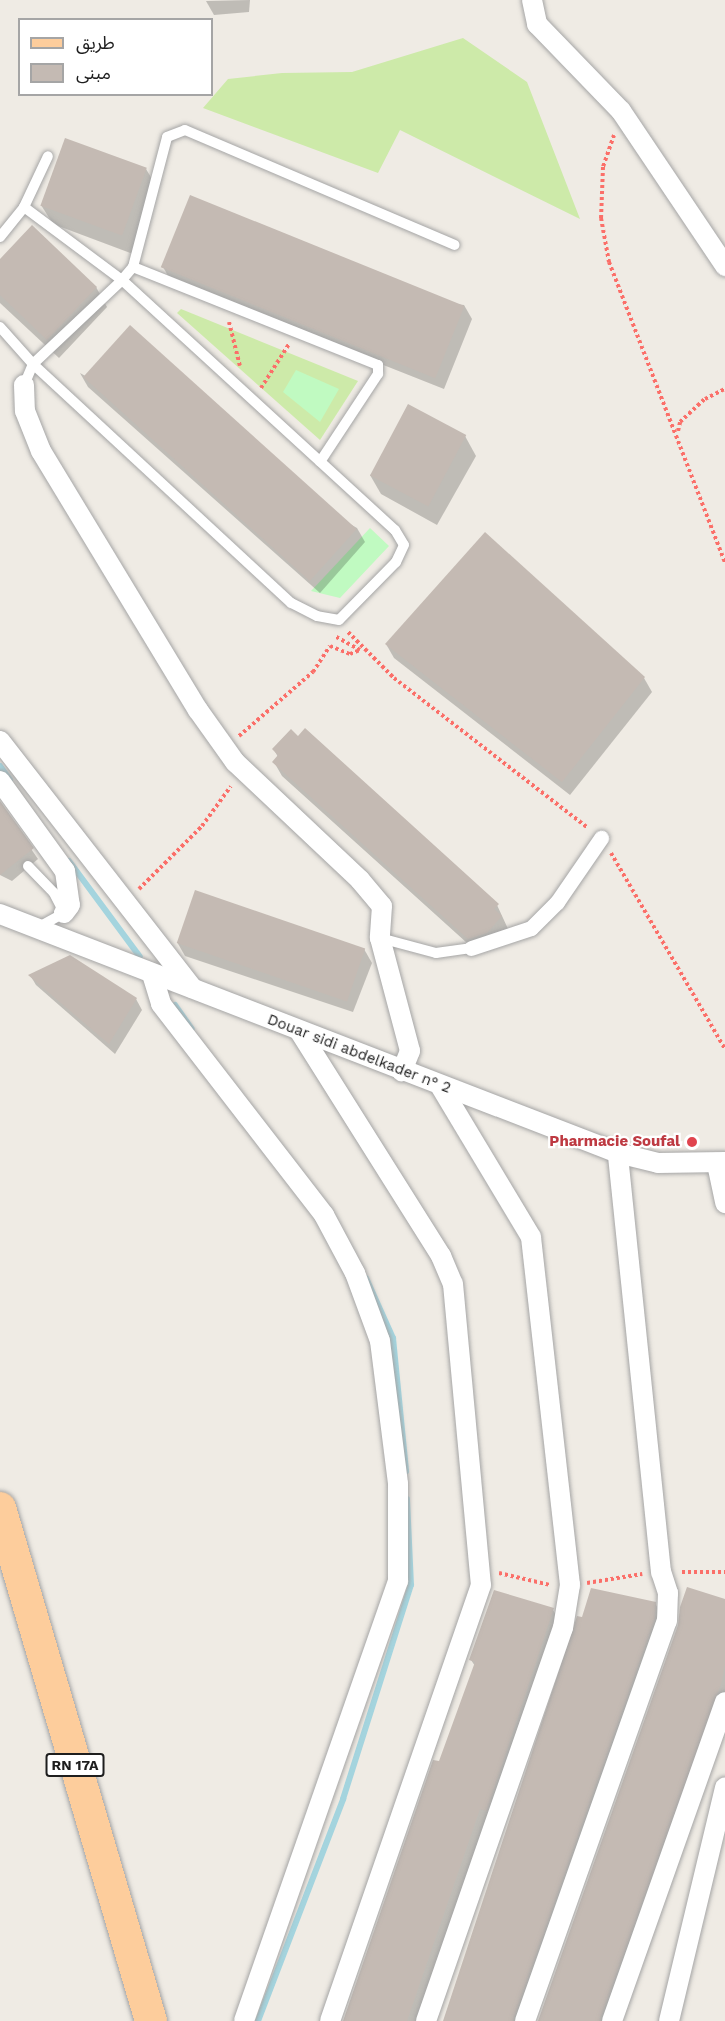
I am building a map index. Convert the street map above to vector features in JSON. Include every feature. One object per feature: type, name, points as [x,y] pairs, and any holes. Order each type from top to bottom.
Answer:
[{"type":"main road","name":"RN 17A","points":[[0,1508],[151,2021]]},
{"type":"street","points":[[532,0],[537,24],[555,48],[621,111],[725,266]]},
{"type":"street","points":[[24,385],[25,411],[41,451],[198,710],[235,762],[360,880],[382,906],[381,938],[394,996],[406,1027],[410,1051],[402,1071]]},
{"type":"street","points":[[0,741],[192,988]]},
{"type":"street","points":[[0,781],[65,871],[70,905],[64,913]]},
{"type":"street","points":[[471,948],[531,928],[557,902],[601,838]]},
{"type":"street","name":"Douar sidi abdelkader n° 2","points":[[0,914],[441,1087],[618,1153],[658,1162],[721,1163]]},
{"type":"street","points":[[152,974],[161,1004],[324,1215],[356,1273],[380,1341],[398,1484],[398,1581],[244,2021]]},
{"type":"street","points":[[300,1032],[441,1256],[453,1284],[481,1586],[330,2021]]},
{"type":"street","points":[[426,2021],[563,1628],[570,1585],[531,1237],[441,1087]]},
{"type":"street","points":[[525,2021],[667,1621],[668,1593],[661,1572],[618,1153]]},
{"type":"street","points":[[721,1163],[725,1203]]},
{"type":"street","points":[[612,2021],[725,1702]]},
{"type":"street","points":[[669,2021],[725,1788]]},
{"type":"lane","points":[[24,385],[33,364],[123,280],[133,267],[167,137],[185,130],[455,245]]},
{"type":"lane","points":[[0,237],[24,207],[48,156]]},
{"type":"lane","points":[[0,327],[33,364],[291,603],[317,616],[339,620],[396,562],[404,545],[395,530],[123,280],[24,207]]},
{"type":"lane","points":[[133,267],[378,365],[378,374],[320,462]]},
{"type":"lane","points":[[28,866],[54,893],[64,913],[37,928]]},
{"type":"lane","points":[[381,938],[436,953],[471,948]]},
{"type":"path","points":[[621,111],[603,167],[603,229],[609,262],[678,433],[725,563]]},
{"type":"path","points":[[229,322],[242,377]]},
{"type":"path","points":[[259,392],[288,345]]},
{"type":"path","points":[[678,433],[680,422],[705,399],[725,389]]},
{"type":"path","points":[[339,620],[394,678],[601,838],[723,1042],[725,1049]]},
{"type":"path","points":[[140,919],[134,897],[145,880],[202,826],[236,779],[236,739],[313,672],[330,646],[350,654],[360,650],[332,634]]},
{"type":"path","points":[[481,1586],[494,1571],[558,1587],[661,1572],[725,1572]]},
{"type":"green space","points":[[463,38],[527,82],[580,219],[400,130],[378,173],[203,108],[228,79],[282,73],[352,72]]},
{"type":"green space","points":[[181,309],[358,381],[320,440],[177,313]]},
{"type":"green space","points":[[296,370],[339,389],[320,422],[283,392]]},
{"type":"green space","points":[[370,528],[389,546],[340,598],[311,591]]},
{"type":"building","points":[[65,138],[147,168],[122,235],[40,206]]},
{"type":"building","points":[[190,195],[464,306],[435,378],[161,267]]},
{"type":"building","points":[[32,225],[97,287],[47,340],[0,295],[0,259]]},
{"type":"building","points":[[130,325],[357,529],[310,581],[83,377]]},
{"type":"building","points":[[408,404],[466,435],[428,507],[370,476]]},
{"type":"building","points":[[485,532],[645,677],[562,782],[385,644]]},
{"type":"building","points":[[305,728],[499,904],[494,909],[502,916],[487,933],[468,939],[272,762],[278,755],[272,749],[291,729],[298,736]]},
{"type":"building","points":[[0,801],[34,848],[0,875]]},
{"type":"building","points":[[195,890],[365,949],[347,1002],[177,943]]},
{"type":"building","points":[[70,955],[137,998],[109,1044],[28,975]]},
{"type":"building","points":[[687,1587],[725,1599],[725,1664],[721,1684],[600,2021],[538,2021],[678,1625],[680,1607]]},
{"type":"building","points":[[591,1588],[656,1602],[655,1619],[513,2021],[443,2021],[577,1616],[582,1617]]},
{"type":"building","points":[[494,1590],[554,1608],[487,1811],[480,1809],[407,2021],[343,2021],[433,1760],[439,1761],[475,1662],[469,1660]]},
{"type":"waterway","points":[[0,766],[10,780]]},
{"type":"waterway","points":[[69,861],[140,957]]},
{"type":"waterway","points":[[175,1005],[192,1029]]},
{"type":"waterway","points":[[366,1278],[393,1338],[406,1471]]},
{"type":"waterway","points":[[258,2021],[343,1799],[411,1585],[407,1499]]},
{"type":"place","name":"Pharmacie Soufal","points":[[692,1142]]}]
